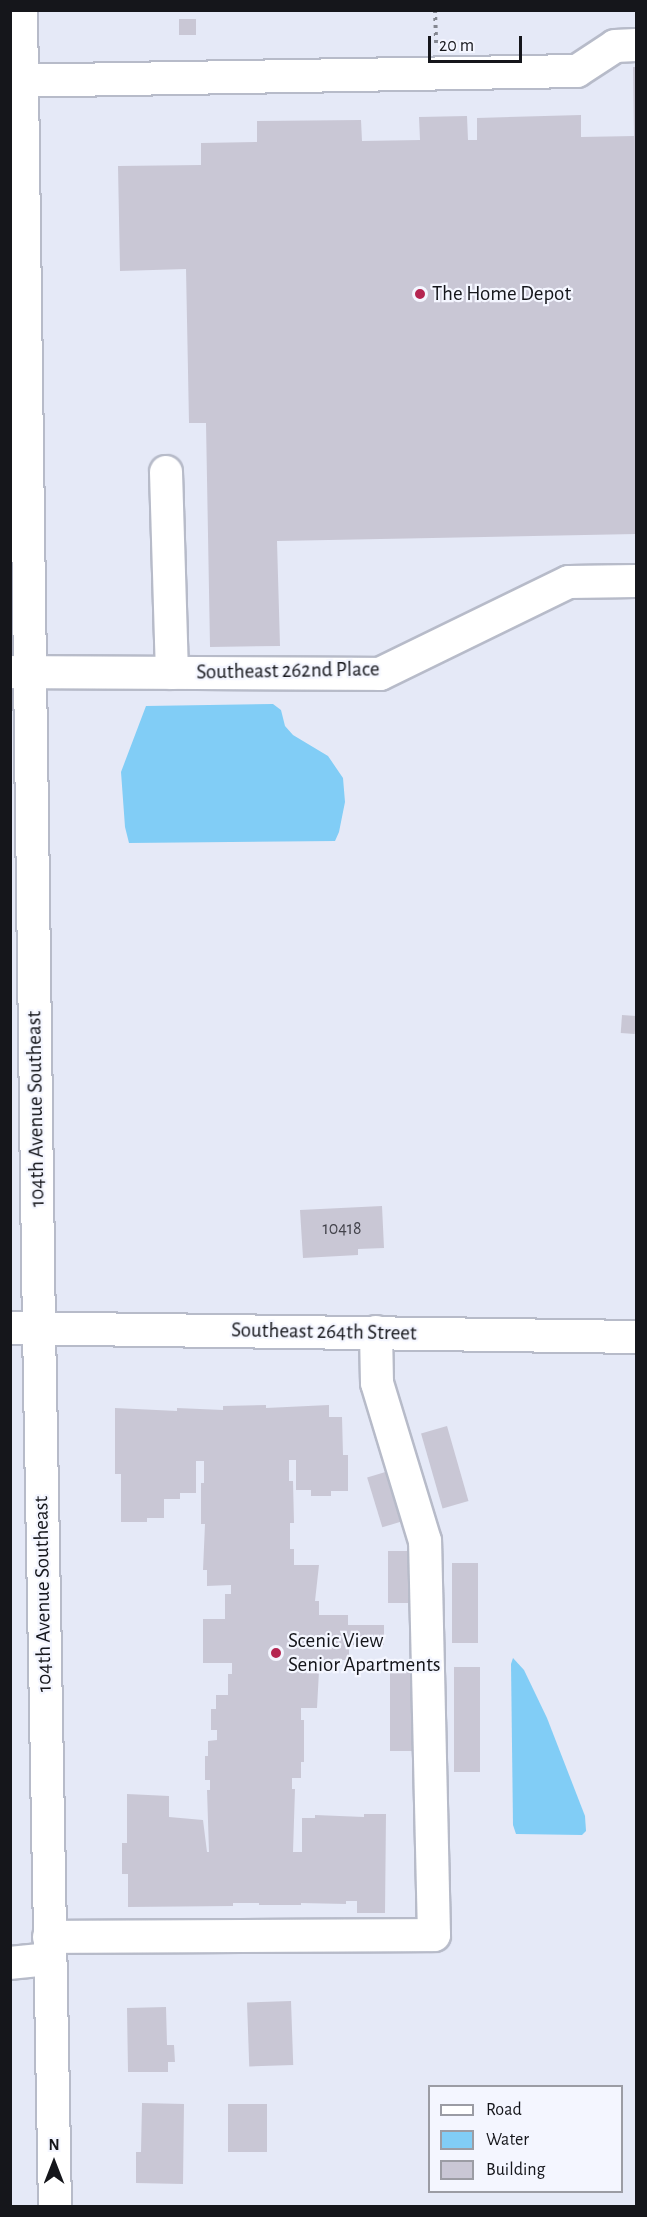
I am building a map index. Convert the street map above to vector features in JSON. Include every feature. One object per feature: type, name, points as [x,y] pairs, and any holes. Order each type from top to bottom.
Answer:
[{"type":"street","name":"104th Avenue Southeast","points":[[21,10],[16,81],[25,1328],[49,1948],[55,2206]]},
{"type":"street","points":[[16,81],[577,71],[615,46],[636,45]]},
{"type":"street","points":[[166,472],[172,673]]},
{"type":"street","name":"Southeast 262nd Place","points":[[20,672],[380,674],[569,582],[636,581]]},
{"type":"street","name":"Southeast 264th Street","points":[[25,1328],[636,1337]]},
{"type":"street","points":[[10,1963],[49,1948],[434,1935],[425,1541],[378,1383],[376,1332]]},
{"type":"water","points":[[273,704],[281,710],[285,726],[293,735],[328,756],[343,778],[345,802],[335,841],[129,843],[125,827],[121,772],[146,706]]},
{"type":"water","points":[[513,1658],[524,1670],[547,1718],[585,1816],[586,1831],[582,1835],[516,1834],[513,1825],[511,1664]]},
{"type":"building","points":[[179,19],[196,19],[196,35],[179,35]]},
{"type":"building","name":"The Home Depot","points":[[633,67],[636,67],[636,534],[277,541],[280,646],[210,647],[206,423],[189,423],[186,269],[120,271],[118,166],[201,165],[201,143],[257,142],[257,121],[361,120],[362,141],[420,140],[419,117],[467,116],[468,140],[477,140],[477,118],[581,115],[581,137],[634,136]]},
{"type":"building","points":[[622,1015],[636,1016],[635,1034],[621,1033]]},
{"type":"building","points":[[382,1206],[384,1248],[358,1249],[358,1255],[303,1258],[300,1210]]},
{"type":"building","name":"Scenic View Senior Apartments","points":[[266,1405],[266,1408],[329,1405],[329,1417],[342,1417],[343,1455],[348,1455],[348,1491],[331,1491],[331,1496],[311,1496],[311,1490],[296,1490],[296,1460],[289,1460],[289,1481],[293,1481],[294,1523],[290,1523],[290,1549],[294,1549],[294,1565],[319,1565],[315,1601],[319,1601],[319,1615],[348,1615],[348,1625],[384,1625],[384,1645],[349,1645],[349,1660],[316,1660],[319,1671],[317,1708],[301,1708],[301,1720],[304,1720],[304,1762],[301,1762],[301,1778],[292,1778],[292,1789],[295,1789],[293,1852],[302,1852],[302,1818],[315,1818],[315,1815],[364,1817],[364,1814],[386,1814],[385,1913],[357,1913],[357,1901],[346,1901],[346,1904],[233,1903],[233,1906],[128,1907],[128,1874],[122,1874],[122,1843],[127,1843],[127,1794],[169,1796],[169,1817],[203,1820],[207,1852],[209,1852],[207,1790],[210,1790],[210,1780],[205,1780],[205,1756],[208,1756],[208,1741],[217,1740],[217,1730],[211,1730],[211,1709],[216,1709],[216,1695],[228,1695],[228,1674],[232,1674],[232,1663],[203,1663],[203,1619],[225,1619],[225,1594],[231,1594],[231,1585],[207,1586],[207,1570],[203,1570],[205,1524],[201,1524],[201,1483],[204,1483],[204,1461],[196,1461],[196,1493],[180,1493],[180,1499],[164,1499],[164,1518],[147,1518],[147,1522],[121,1522],[121,1474],[115,1474],[115,1408],[177,1411],[177,1408],[223,1410],[223,1406]]},
{"type":"building","points":[[447,1426],[468,1501],[443,1508],[421,1433]]},
{"type":"building","points":[[392,1470],[407,1520],[382,1527],[367,1478]]},
{"type":"building","points":[[388,1551],[414,1551],[414,1603],[388,1603]]},
{"type":"building","points":[[452,1563],[478,1563],[478,1643],[452,1643]]},
{"type":"building","points":[[390,1665],[416,1665],[416,1751],[390,1751]]},
{"type":"building","points":[[454,1667],[480,1667],[480,1772],[454,1772]]},
{"type":"building","points":[[291,2001],[293,2065],[249,2066],[247,2003]]},
{"type":"building","points":[[166,2007],[167,2045],[174,2045],[175,2062],[168,2062],[168,2072],[128,2072],[127,2008]]},
{"type":"building","points":[[142,2103],[184,2104],[183,2184],[136,2183],[136,2152],[141,2152]]},
{"type":"building","points":[[228,2104],[267,2104],[267,2152],[228,2152]]},
{"type":"place","name":"The Home Depot","points":[[420,294]]},
{"type":"place","name":"Scenic View Senior Apartments","points":[[276,1653]]}]
